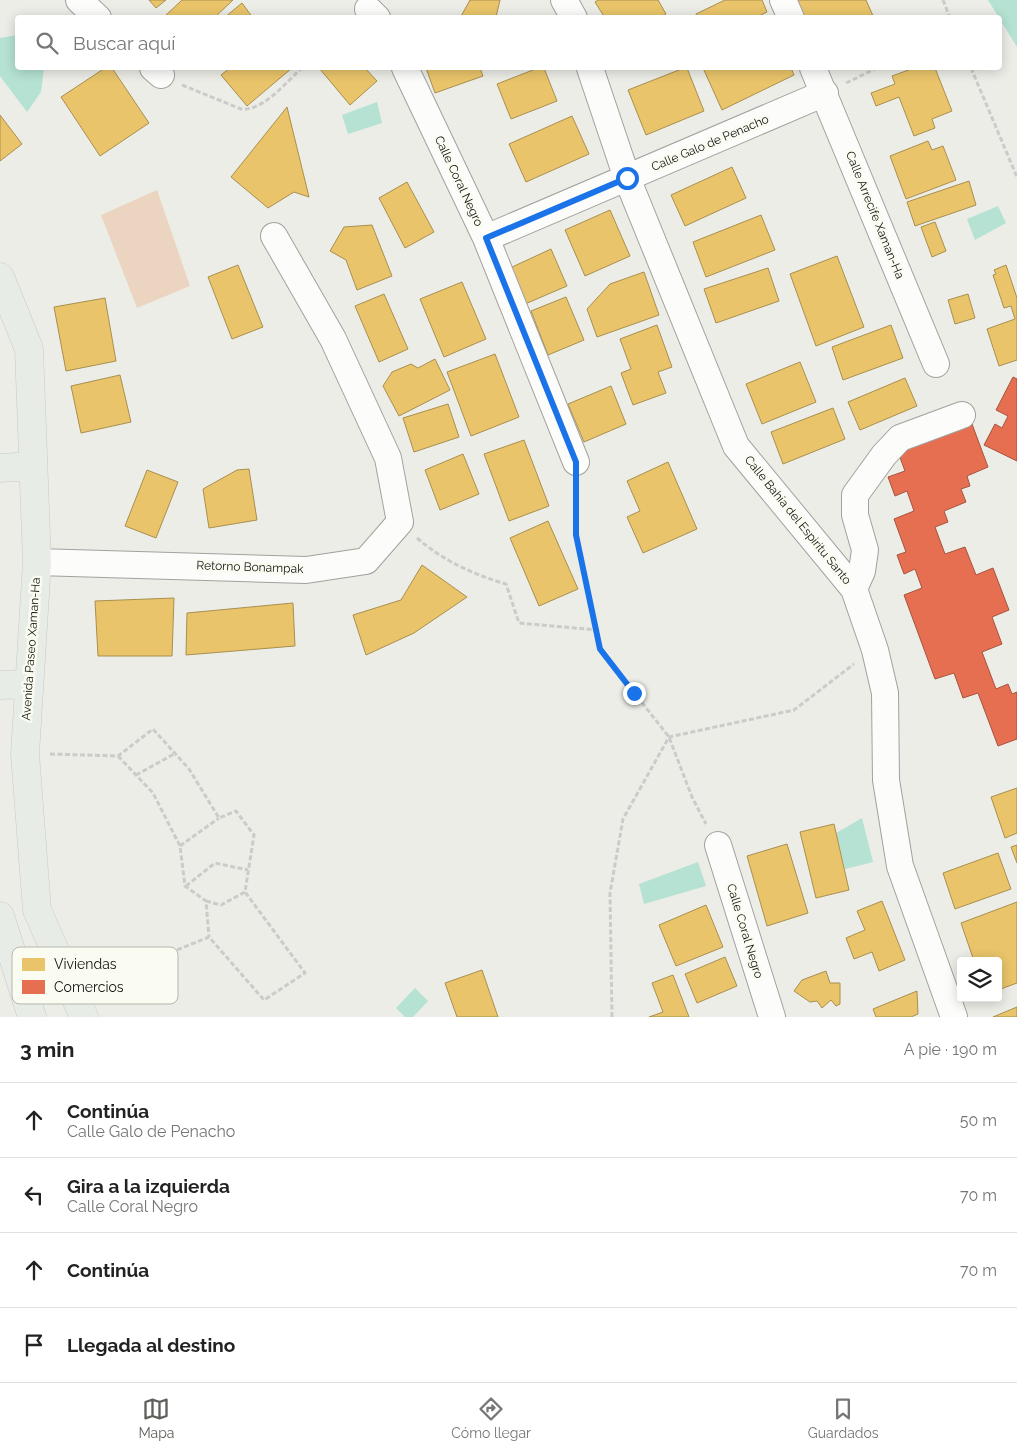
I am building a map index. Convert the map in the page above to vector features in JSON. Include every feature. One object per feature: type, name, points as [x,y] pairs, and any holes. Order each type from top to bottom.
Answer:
[{"type":"main road","name":"Avenida Paseo Xaman-Ha","points":[[0,277],[29,349],[37,562],[25,754],[37,910],[53,947]]},
{"type":"main road","points":[[0,468],[32,466]]},
{"type":"main road","points":[[0,684],[29,684]]},
{"type":"main road","points":[[0,916],[12,954]]},
{"type":"main road","points":[[28,1004],[32,1017]]},
{"type":"main road","name":"Avenida Paseo Xaman-Ha","points":[[78,1004],[84,1017]]},
{"type":"street","points":[[79,0],[95,15]]},
{"type":"street","points":[[564,0],[572,15]]},
{"type":"street","points":[[783,0],[790,15]]},
{"type":"street","name":"Calle Coral Negro","points":[[406,70],[486,238],[576,462]]},
{"type":"street","name":"Calle Bahía del Espiritu Santo","points":[[591,70],[627,178],[736,446],[854,589],[875,650],[885,693],[886,780],[900,866],[954,1017]]},
{"type":"street","name":"Calle Arrecife Xaman-Ha","points":[[814,70],[936,364]]},
{"type":"street","name":"Calle Galo de Penacho","points":[[486,238],[825,93]]},
{"type":"street","points":[[274,236],[333,339],[388,458],[400,522]]},
{"type":"street","points":[[854,589],[862,572],[865,550],[854,515],[855,495],[884,454],[900,438],[962,415]]},
{"type":"street","name":"Retorno Bonampak","points":[[37,562],[306,570],[366,561],[400,522]]},
{"type":"street","name":"Calle Coral Negro","points":[[718,846],[772,1017]]},
{"type":"path","points":[[943,0],[949,15]]},
{"type":"path","points":[[157,71],[214,99],[240,109],[250,110],[260,105],[300,70]]},
{"type":"path","points":[[825,93],[873,70]]},
{"type":"path","points":[[972,70],[1017,177]]},
{"type":"path","points":[[576,462],[576,535],[600,649],[669,737],[692,797],[718,846]]},
{"type":"path","points":[[400,522],[434,552],[472,574],[506,584],[519,623],[597,630]]},
{"type":"path","points":[[612,1017],[610,892],[623,819],[669,737],[794,710],[875,650]]},
{"type":"path","points":[[25,754],[118,756],[153,729],[189,769],[219,818]]},
{"type":"path","points":[[136,775],[174,754]]},
{"type":"path","points":[[118,756],[153,793],[180,846],[185,886],[206,901],[221,905],[244,892]]},
{"type":"path","points":[[180,846],[219,818],[236,811],[254,835],[244,892],[305,973],[264,1000],[209,937],[206,901]]},
{"type":"path","points":[[185,886],[215,863],[248,870]]},
{"type":"path","points":[[178,950],[209,937]]},
{"type":"shaded area","points":[[988,0],[1017,0],[1017,47],[1002,23],[1002,15],[997,15]]},
{"type":"shaded area","points":[[15,35],[15,70],[44,70],[41,92],[27,112],[0,76],[0,38]]},
{"type":"shaded area","points":[[377,102],[382,123],[348,134],[342,115]]},
{"type":"shaded area","points":[[157,190],[190,286],[137,308],[101,215]]},
{"type":"shaded area","points":[[998,206],[1006,223],[975,240],[967,219]]},
{"type":"shaded area","points":[[862,818],[873,862],[845,869],[836,833]]},
{"type":"shaded area","points":[[698,862],[706,886],[644,904],[639,884]]},
{"type":"shaded area","points":[[415,988],[428,1001],[413,1017],[405,1017],[396,1008]]},
{"type":"building: Viviendas","points":[[149,0],[166,0],[156,8]]},
{"type":"building: Viviendas","points":[[182,0],[233,0],[217,15],[166,15]]},
{"type":"building: Viviendas","points":[[470,0],[500,0],[496,15],[462,15]]},
{"type":"building: Viviendas","points":[[598,0],[658,0],[666,14],[603,15],[595,2]]},
{"type":"building: Viviendas","points":[[725,0],[762,0],[767,12],[761,15],[696,14]]},
{"type":"building: Viviendas","points":[[797,0],[866,0],[873,15],[804,15]]},
{"type":"building: Viviendas","points":[[242,3],[251,15],[228,15]]},
{"type":"building: Viviendas","points":[[102,70],[113,70],[149,123],[100,156],[61,97]]},
{"type":"building: Viviendas","points":[[227,70],[290,70],[247,106],[221,75]]},
{"type":"building: Viviendas","points":[[321,70],[367,70],[377,81],[350,105]]},
{"type":"building: Viviendas","points":[[427,70],[481,70],[483,76],[435,93]]},
{"type":"building: Viviendas","points":[[533,70],[545,70],[557,101],[511,119],[497,84]]},
{"type":"building: Viviendas","points":[[679,70],[688,70],[704,111],[646,135],[628,90]]},
{"type":"building: Viviendas","points":[[704,70],[792,70],[794,75],[722,110]]},
{"type":"building: Viviendas","points":[[908,70],[936,70],[952,111],[932,119],[935,128],[914,136],[899,97],[876,106],[871,93],[895,84],[892,76]]},
{"type":"building: Viviendas","points":[[287,107],[309,197],[294,192],[268,208],[231,177]]},
{"type":"building: Viviendas","points":[[0,115],[22,144],[0,161]]},
{"type":"building: Viviendas","points":[[572,116],[589,154],[526,182],[509,144]]},
{"type":"building: Viviendas","points":[[928,141],[932,150],[943,146],[956,180],[906,199],[890,156]]},
{"type":"building: Viviendas","points":[[732,167],[746,198],[685,226],[671,195]]},
{"type":"building: Viviendas","points":[[969,181],[976,205],[915,226],[907,202]]},
{"type":"building: Viviendas","points":[[407,182],[434,232],[405,248],[379,198]]},
{"type":"building: Viviendas","points":[[610,210],[630,256],[585,276],[565,230]]},
{"type":"building: Viviendas","points":[[761,215],[775,250],[706,277],[693,242]]},
{"type":"building: Viviendas","points":[[935,222],[946,251],[932,257],[921,227]]},
{"type":"building: Viviendas","points":[[372,225],[392,276],[357,290],[346,260],[330,251],[344,227]]},
{"type":"building: Viviendas","points":[[551,249],[567,286],[525,304],[510,268]]},
{"type":"building: Viviendas","points":[[837,256],[864,327],[816,346],[790,274]]},
{"type":"building: Viviendas","points":[[238,265],[263,327],[232,339],[208,277]]},
{"type":"building: Viviendas","points":[[1006,265],[1017,298],[1017,360],[999,366],[987,329],[1015,319],[1011,306],[1004,308],[993,275],[996,274],[994,270]]},
{"type":"building: Viviendas","points":[[768,268],[779,301],[716,323],[704,289]]},
{"type":"building: Viviendas","points":[[644,272],[659,315],[597,337],[587,309],[610,284]]},
{"type":"building: Viviendas","points":[[462,282],[486,339],[444,357],[420,299]]},
{"type":"building: Viviendas","points":[[384,294],[408,349],[379,362],[355,306]]},
{"type":"building: Viviendas","points":[[968,294],[975,318],[955,324],[948,300]]},
{"type":"building: Viviendas","points":[[566,297],[584,340],[548,355],[531,311]]},
{"type":"building: Viviendas","points":[[105,298],[116,361],[66,371],[54,307]]},
{"type":"building: Viviendas","points":[[657,325],[672,367],[658,372],[666,393],[633,405],[621,373],[631,369],[620,339]]},
{"type":"building: Viviendas","points":[[891,325],[903,358],[843,380],[832,347]]},
{"type":"building: Viviendas","points":[[495,354],[519,417],[471,436],[447,372]]},
{"type":"building: Viviendas","points":[[435,359],[450,390],[399,416],[383,386],[392,372],[411,364],[418,368]]},
{"type":"building: Viviendas","points":[[800,362],[816,402],[762,424],[746,384]]},
{"type":"building: Viviendas","points":[[120,375],[131,422],[81,433],[71,386]]},
{"type":"building: Viviendas","points":[[905,378],[917,406],[860,430],[848,402]]},
{"type":"building: Viviendas","points":[[611,386],[626,424],[584,442],[568,404]]},
{"type":"building: Viviendas","points":[[448,404],[459,437],[414,452],[403,418]]},
{"type":"building: Viviendas","points":[[833,408],[845,439],[783,464],[771,432]]},
{"type":"building: Viviendas","points":[[524,440],[549,506],[509,521],[484,454]]},
{"type":"building: Viviendas","points":[[463,454],[479,494],[440,510],[425,470]]},
{"type":"building: Viviendas","points":[[668,462],[697,529],[643,553],[627,517],[640,511],[627,481]]},
{"type":"building: Viviendas","points":[[249,469],[257,520],[209,528],[203,489],[237,470]]},
{"type":"building: Viviendas","points":[[147,470],[178,482],[156,538],[125,526]]},
{"type":"building: Viviendas","points":[[548,521],[578,589],[539,606],[510,538]]},
{"type":"building: Viviendas","points":[[422,565],[467,597],[414,633],[366,655],[353,615],[401,600]]},
{"type":"building: Viviendas","points":[[174,598],[172,656],[98,656],[95,601]]},
{"type":"building: Viviendas","points":[[293,603],[295,646],[186,655],[187,613]]},
{"type":"building: Viviendas","points":[[1017,788],[1017,833],[1005,838],[991,797]]},
{"type":"building: Viviendas","points":[[834,824],[849,890],[816,898],[800,832]]},
{"type":"building: Viviendas","points":[[787,844],[808,913],[767,926],[747,856]]},
{"type":"building: Viviendas","points":[[1017,845],[1017,863],[1011,847]]},
{"type":"building: Viviendas","points":[[998,853],[1011,889],[955,909],[943,873]]},
{"type":"building: Viviendas","points":[[882,901],[905,960],[879,971],[872,952],[854,959],[846,938],[865,930],[857,911]]},
{"type":"building: Viviendas","points":[[1017,902],[1017,983],[1002,989],[1002,957],[973,957],[961,923]]},
{"type":"building: Viviendas","points":[[706,905],[723,947],[676,966],[659,925]]},
{"type":"building: Viviendas","points":[[725,957],[737,986],[697,1003],[685,974]]},
{"type":"building: Viviendas","points":[[482,970],[498,1017],[457,1017],[445,983]]},
{"type":"building: Viviendas","points":[[826,971],[830,983],[840,983],[840,1004],[836,1006],[831,1000],[822,1008],[817,1001],[810,1002],[794,991],[802,980]]},
{"type":"building: Viviendas","points":[[673,975],[689,1017],[649,1017],[663,1012],[652,983]]},
{"type":"building: Viviendas","points":[[917,991],[918,1014],[911,1017],[876,1017],[873,1009]]},
{"type":"building: Viviendas","points":[[1017,1007],[1017,1017],[993,1017]]},
{"type":"building: Comercios","points":[[1013,377],[1017,379],[1017,461],[984,445],[995,424],[1002,428],[1008,416],[996,410]]},
{"type":"building: Comercios","points":[[972,424],[988,467],[967,476],[970,486],[961,489],[966,502],[944,511],[948,522],[935,527],[945,554],[965,547],[976,575],[993,568],[1009,610],[992,617],[1002,644],[982,652],[996,689],[1008,684],[1012,694],[1017,692],[1017,739],[998,746],[978,693],[963,698],[954,673],[935,679],[904,595],[922,588],[915,569],[904,574],[897,555],[906,552],[894,519],[914,511],[907,491],[895,496],[888,477],[905,471],[895,444]]},
{"type":"route","points":[[627,178],[486,238],[576,462],[576,535],[600,649],[634,693]]}]
